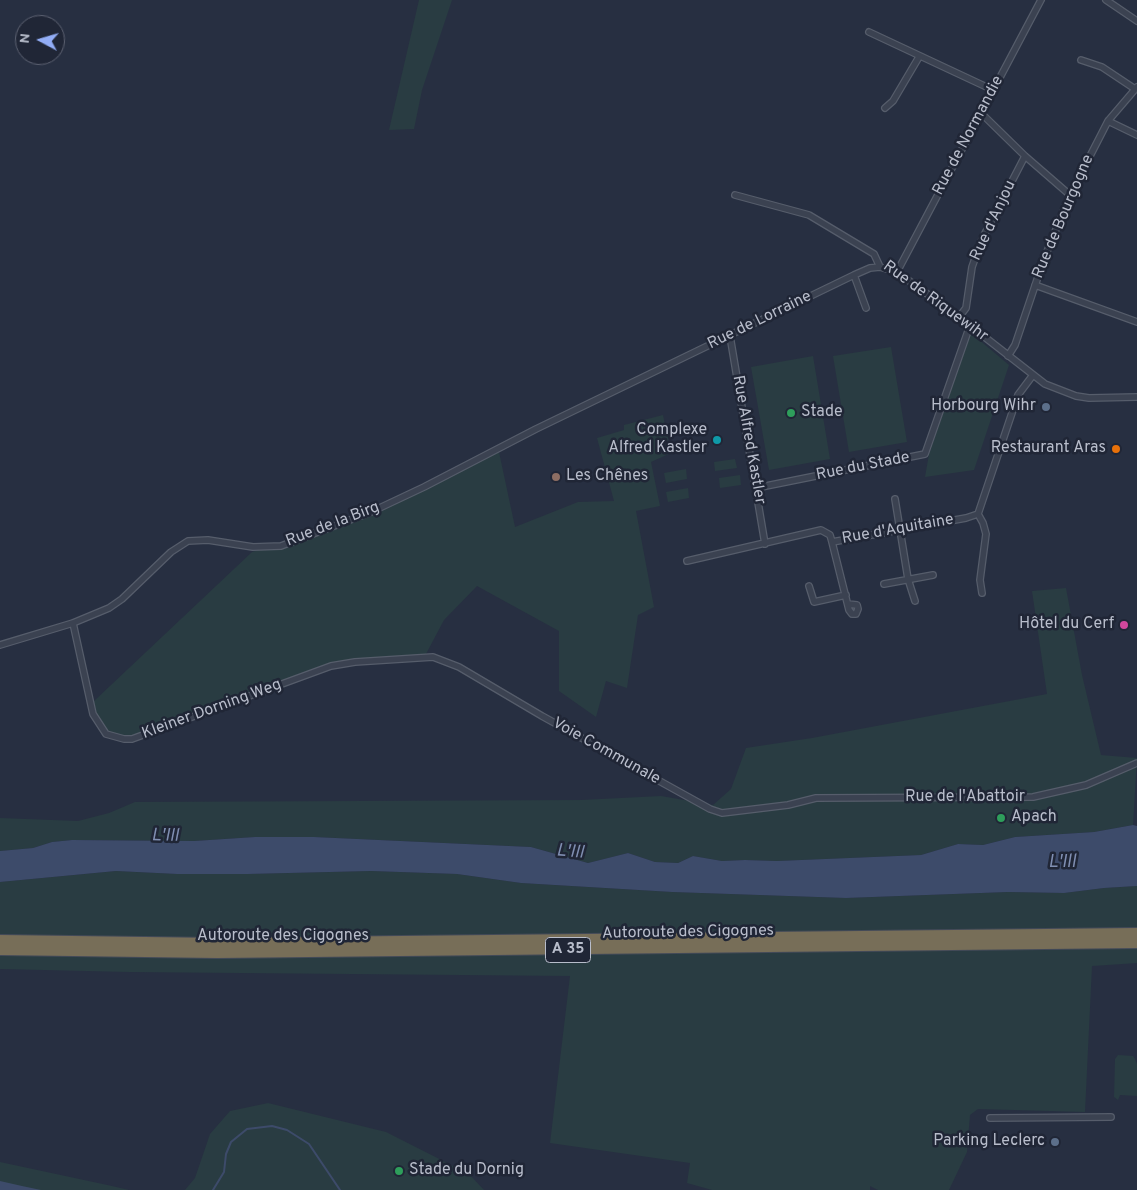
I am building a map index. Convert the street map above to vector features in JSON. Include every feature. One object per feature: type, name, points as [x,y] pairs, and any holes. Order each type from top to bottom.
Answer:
[{"type":"highway","name":"Autoroute des Cigognes","points":[[0,940],[217,943],[1137,933]]},
{"type":"highway","name":"Autoroute des Cigognes","points":[[0,950],[217,953],[1137,943]]},
{"type":"street","name":"Rue de Normandie","points":[[897,272],[1041,0]]},
{"type":"street","points":[[1106,0],[1137,21]]},
{"type":"street","points":[[869,32],[993,90]]},
{"type":"street","points":[[885,108],[893,101],[919,56]]},
{"type":"street","points":[[1081,60],[1102,67],[1136,88]]},
{"type":"street","name":"Rue de Bourgogne","points":[[1008,356],[1015,345],[1044,259],[1070,195],[1108,121],[1136,88]]},
{"type":"street","points":[[981,113],[1025,156],[1070,195]]},
{"type":"street","points":[[1108,121],[1137,135]]},
{"type":"street","name":"Rue d'Anjou","points":[[960,317],[966,308],[972,268],[982,239],[1025,156]]},
{"type":"street","name":"Rue de Riquewihr","points":[[735,194],[809,215],[874,254],[880,267],[897,272],[960,317],[1045,384],[1076,396],[1089,398],[1137,397]]},
{"type":"street","name":"Rue de Lorraine","points":[[666,366],[854,275],[870,268],[880,267]]},
{"type":"street","points":[[854,275],[866,308]]},
{"type":"street","points":[[1035,285],[1137,322]]},
{"type":"street","name":"Rue du Stade","points":[[756,488],[925,454],[971,326]]},
{"type":"street","name":"Rue Alfred Kastler","points":[[730,336],[765,544]]},
{"type":"street","name":"Rue de la Birg","points":[[0,645],[73,623],[102,612],[116,604],[166,556],[182,544],[201,540],[263,548],[291,543],[389,503],[666,366]]},
{"type":"street","points":[[982,593],[980,580],[986,534],[978,514],[1018,395],[1033,375]]},
{"type":"street","points":[[895,499],[908,579],[915,601]]},
{"type":"street","name":"Rue d'Aquitaine","points":[[765,544],[821,530],[830,535],[832,542],[966,518],[978,514]]},
{"type":"street","points":[[832,542],[848,604]]},
{"type":"street","points":[[687,561],[765,544]]},
{"type":"street","points":[[884,584],[933,575]]},
{"type":"street","points":[[809,586],[814,602],[846,595]]},
{"type":"street","name":"Kleiner Dorning Weg","points":[[73,623],[93,714],[106,734],[124,739],[132,739],[331,666],[355,662],[433,656]]},
{"type":"street","name":"Voie Communale","points":[[433,656],[459,667],[542,716],[710,809],[722,813],[788,804]]},
{"type":"street","name":"Rue de l'Abattoir","points":[[788,804],[816,798],[1033,798],[1086,785],[1137,763]]},
{"type":"street","points":[[990,1118],[1111,1117]]},
{"type":"shaded area","points":[[419,0],[452,0],[422,90],[414,129],[389,130]]},
{"type":"shaded area","points":[[971,333],[1009,365],[974,470],[925,477],[929,454]]},
{"type":"shaded area","name":"Stade","points":[[891,347],[907,442],[849,452],[833,356]]},
{"type":"shaded area","name":"Stade","points":[[813,356],[830,459],[769,470],[751,367]]},
{"type":"shaded area","points":[[663,415],[671,453],[651,462],[660,506],[636,511],[654,607],[638,615],[627,688],[606,681],[596,717],[559,691],[559,631],[477,586],[444,620],[426,654],[329,668],[129,738],[101,733],[93,702],[252,552],[352,521],[499,452],[515,527],[578,502],[614,501],[597,438],[624,430],[624,425]]},
{"type":"shaded area","points":[[735,459],[737,468],[715,471],[714,462]]},
{"type":"shaded area","points":[[686,469],[687,479],[666,483],[664,473]]},
{"type":"shaded area","points":[[740,475],[741,485],[720,488],[719,478]]},
{"type":"shaded area","points":[[688,488],[689,498],[668,502],[666,492]]},
{"type":"shaded area","points":[[1066,588],[1082,675],[1101,755],[1137,758],[1133,825],[1094,832],[1015,837],[983,845],[958,844],[921,855],[777,861],[722,861],[693,856],[678,863],[655,862],[628,853],[588,863],[531,847],[314,837],[255,837],[194,841],[72,840],[52,842],[33,848],[0,851],[0,818],[78,821],[109,813],[135,802],[581,800],[661,796],[713,805],[731,789],[746,748],[812,738],[1047,694],[1032,591]]},
{"type":"shaded area","points":[[116,871],[177,874],[371,871],[457,874],[521,883],[672,892],[846,898],[1008,892],[1064,893],[1137,886],[1137,963],[1092,966],[1085,1112],[978,1109],[970,1115],[967,1152],[949,1190],[878,1190],[870,1186],[870,1190],[712,1190],[687,1183],[690,1163],[550,1143],[570,976],[0,969],[0,882]]},
{"type":"shaded area","points":[[1118,1055],[1133,1056],[1135,1059],[1137,1064],[1137,1096],[1120,1095],[1118,1100],[1114,1097],[1115,1059]]},
{"type":"shaded area","points":[[268,1103],[386,1132],[469,1174],[484,1190],[185,1190],[195,1178],[210,1134],[230,1111]]},
{"type":"shaded area","points":[[0,1162],[112,1186],[129,1190],[0,1190]]},
{"type":"water","name":"L'Ill","points":[[1133,825],[1137,826],[1137,886],[1064,893],[1008,892],[846,898],[672,892],[521,883],[457,874],[371,871],[177,874],[116,871],[0,882],[0,851],[33,848],[52,842],[72,840],[194,841],[255,837],[314,837],[531,847],[588,863],[628,853],[655,862],[678,863],[693,856],[722,861],[777,861],[921,855],[958,844],[983,845],[1015,837],[1094,832]]},
{"type":"water","points":[[0,1181],[22,1186],[41,1190],[0,1190]]},
{"type":"waterway","points":[[213,1190],[224,1172],[226,1154],[231,1142],[247,1129],[272,1126],[287,1130],[309,1144],[340,1190]]},
{"type":"place","name":"Horbourg Wihr","points":[[1046,407]]},
{"type":"place","name":"Stade","points":[[791,413]]},
{"type":"place","name":"Complexe Alfred Kastler","points":[[717,440]]},
{"type":"place","name":"Restaurant Aras","points":[[1116,449]]},
{"type":"place","name":"Les Chênes","points":[[556,477]]},
{"type":"place","name":"Hôtel du Cerf","points":[[1124,625]]},
{"type":"place","name":"Apach","points":[[1001,818]]},
{"type":"place","name":"Parking Leclerc","points":[[1055,1142]]},
{"type":"place","name":"Stade du Dornig","points":[[399,1171]]}]
